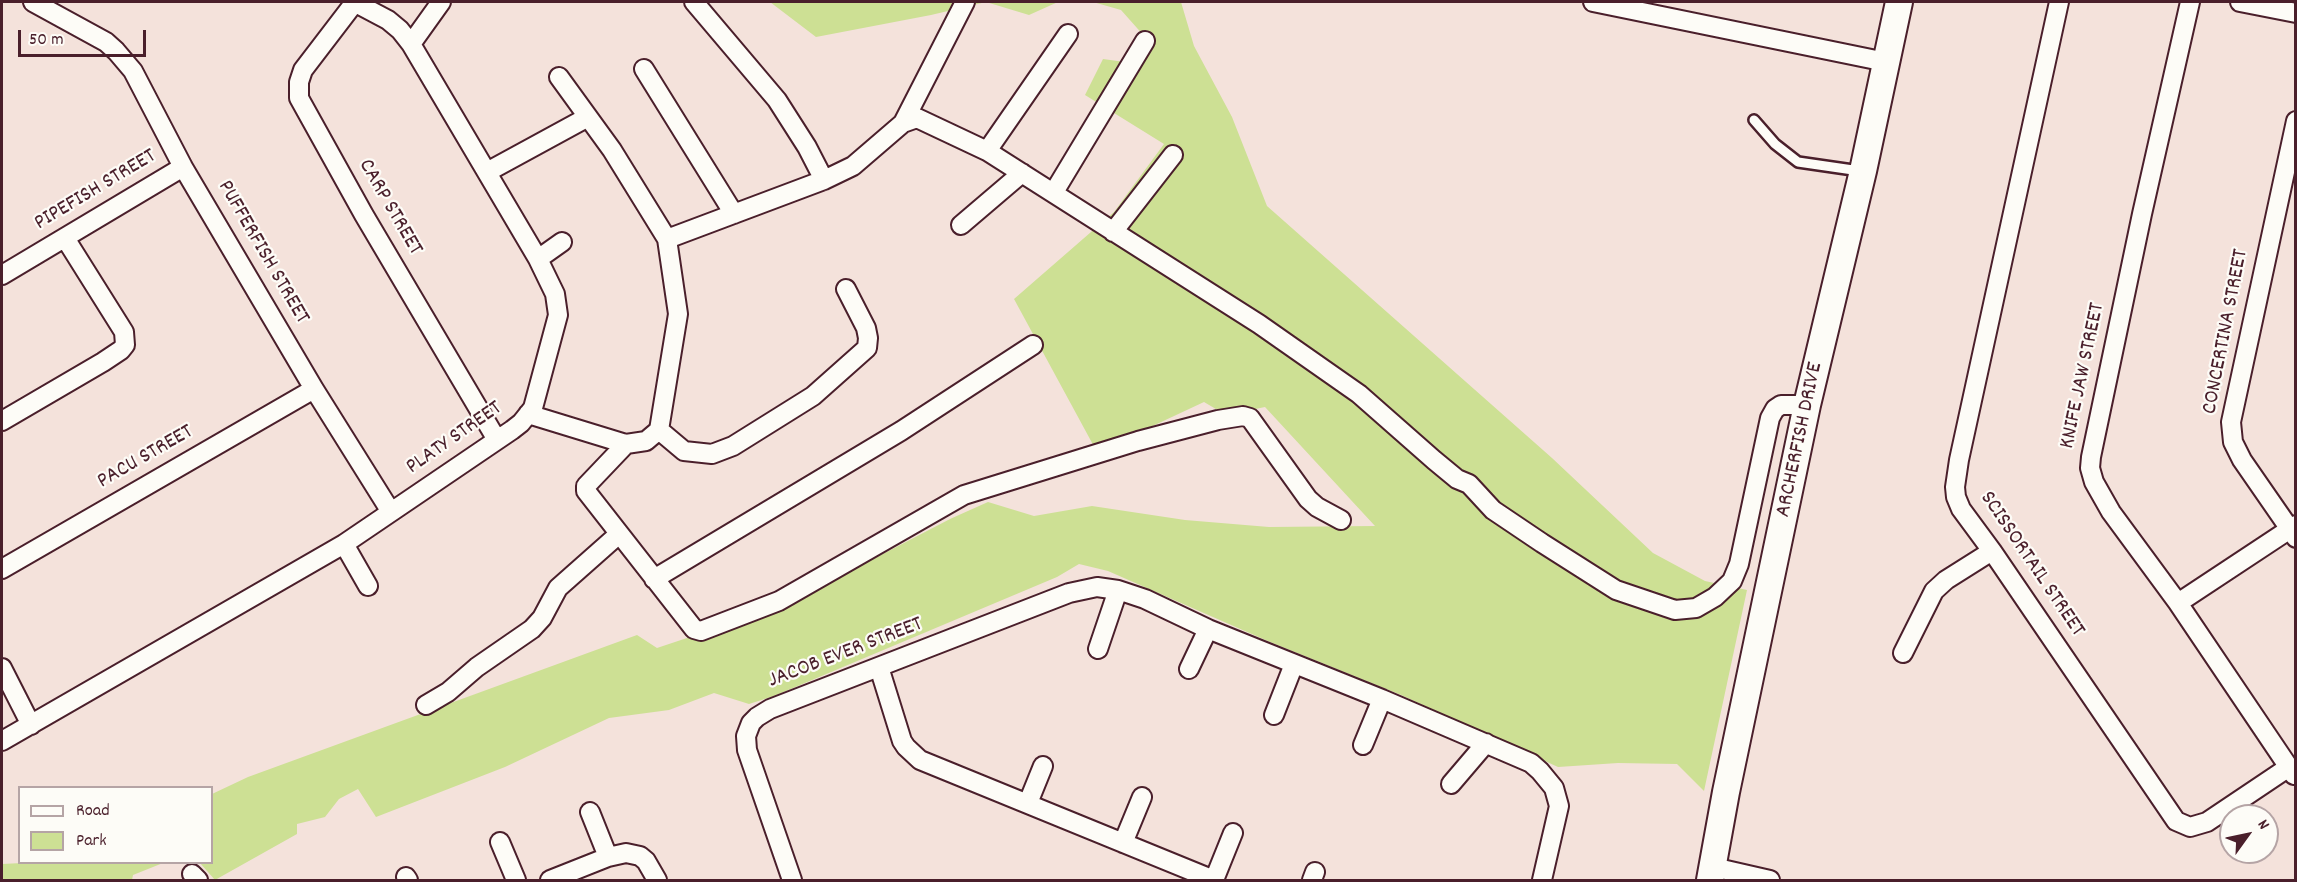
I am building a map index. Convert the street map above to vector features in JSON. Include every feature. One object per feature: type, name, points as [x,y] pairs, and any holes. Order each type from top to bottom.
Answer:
[{"type":"street","name":"PUFFERFISH STREET","points":[[33,2],[92,33],[106,42],[126,61],[143,87],[183,167],[314,389],[392,512]]},
{"type":"street","name":"PLATY STREET","points":[[354,2],[388,20],[411,44],[538,260],[555,294],[558,315],[535,401],[521,423],[392,512]]},
{"type":"street","name":"CARP STREET","points":[[354,2],[303,70],[299,82],[299,98],[364,215],[497,440]]},
{"type":"street","points":[[411,44],[441,2]]},
{"type":"street","points":[[694,2],[777,100],[807,147],[824,180]]},
{"type":"street","points":[[903,123],[965,2]]},
{"type":"street","points":[[1593,2],[1886,62]]},
{"type":"street","name":"ARCHERFISH DRIVE","points":[[1712,874],[1726,792],[1807,405],[1863,171],[1899,2]]},
{"type":"street","name":"SCISSORTAIL STREET","points":[[2059,2],[1955,487],[1961,509],[1992,551],[2175,821],[2190,826],[2207,822],[2292,772]]},
{"type":"street","name":"KNIFE JAW STREET","points":[[2190,2],[2142,214],[2090,462],[2094,482],[2111,512],[2178,603],[2292,772]]},
{"type":"street","points":[[2240,2],[2295,13]]},
{"type":"street","points":[[987,151],[1068,34]]},
{"type":"street","points":[[1054,192],[1145,41]]},
{"type":"street","points":[[644,69],[734,214]]},
{"type":"street","points":[[528,414],[626,444],[646,441],[659,430],[678,314],[667,238],[612,150],[559,77]]},
{"type":"street","points":[[487,172],[588,117]]},
{"type":"street","points":[[667,238],[824,180],[853,166],[903,123],[917,118],[987,151],[1260,324],[1359,394],[1457,479],[1468,484],[1493,510],[1616,590],[1675,610],[1696,608],[1715,597],[1732,580],[1739,564],[1770,418],[1775,409],[1781,405],[1807,405]]},
{"type":"street","name":"CONCERTINA STREET","points":[[2294,530],[2242,460],[2233,442],[2231,422],[2295,121]]},
{"type":"street","points":[[1113,231],[1173,155]]},
{"type":"street","name":"PIPEFISH STREET","points":[[2,275],[183,167]]},
{"type":"street","points":[[961,225],[1022,173]]},
{"type":"street","points":[[2,421],[103,362],[125,345],[124,332],[65,238]]},
{"type":"street","points":[[538,260],[562,242]]},
{"type":"street","points":[[659,430],[684,451],[712,454],[733,446],[813,396],[867,348],[866,328],[846,289]]},
{"type":"street","points":[[654,579],[901,431],[1033,345]]},
{"type":"street","name":"PACU STREET","points":[[2,569],[314,389]]},
{"type":"street","points":[[626,444],[586,486],[586,491],[694,629],[701,631],[779,601],[964,495],[1138,441],[1218,420],[1243,416],[1250,418],[1308,499],[1317,507],[1341,520]]},
{"type":"street","points":[[2,741],[344,544],[392,512]]},
{"type":"street","points":[[2178,603],[2294,530]]},
{"type":"street","points":[[426,705],[448,692],[477,667],[532,629],[542,618],[558,588],[619,534]]},
{"type":"street","points":[[344,544],[368,586]]},
{"type":"street","points":[[1903,653],[1934,591],[1946,580],[1992,551]]},
{"type":"street","name":"JACOB EVER STREET","points":[[792,880],[747,750],[748,729],[757,717],[764,712],[1069,593],[1097,587],[1118,590],[1145,599],[1208,629],[1382,699],[1531,763],[1554,788],[1557,798],[1558,814],[1542,880]]},
{"type":"street","points":[[1098,649],[1118,590]]},
{"type":"street","points":[[1189,669],[1208,629]]},
{"type":"street","points":[[1274,715],[1294,664]]},
{"type":"street","points":[[879,667],[902,741],[914,755],[929,765],[1028,803],[1214,880],[1233,834]]},
{"type":"street","points":[[2,668],[31,725]]},
{"type":"street","points":[[1363,745],[1382,699]]},
{"type":"street","points":[[1451,784],[1486,743]]},
{"type":"street","points":[[1028,803],[1043,766]]},
{"type":"street","points":[[1123,843],[1142,797]]},
{"type":"street","points":[[590,812],[608,857]]},
{"type":"street","points":[[500,842],[516,880]]},
{"type":"street","points":[[550,880],[608,857],[626,853],[640,856],[652,868],[657,880]]},
{"type":"street","points":[[1712,874],[1770,880]]},
{"type":"lane","points":[[1754,120],[1775,144],[1798,162],[1863,171]]},
{"type":"green space","points":[[770,2],[986,2],[816,37]]},
{"type":"green space","points":[[986,2],[1058,2],[1029,15]]},
{"type":"green space","points":[[1093,2],[1181,2],[1194,46],[1232,117],[1267,206],[1552,458],[1653,553],[1705,581],[1747,590],[1704,791],[1677,764],[1618,763],[1558,767],[1401,695],[1270,642],[1108,571],[1079,564],[1057,577],[774,696],[749,704],[714,693],[669,710],[609,718],[505,767],[376,817],[358,789],[339,799],[325,817],[297,824],[297,834],[215,880],[201,864],[213,864],[213,794],[248,777],[637,635],[657,648],[783,606],[950,519],[988,502],[1034,516],[1092,506],[1185,520],[1269,527],[1375,526],[1265,407],[1226,415],[1204,402],[1097,452],[1014,299],[1114,212],[1164,144],[1085,95],[1103,59],[1132,63],[1145,37],[1121,10]]},
{"type":"green space","points":[[2,864],[160,864],[133,875],[132,880],[2,880]]}]
